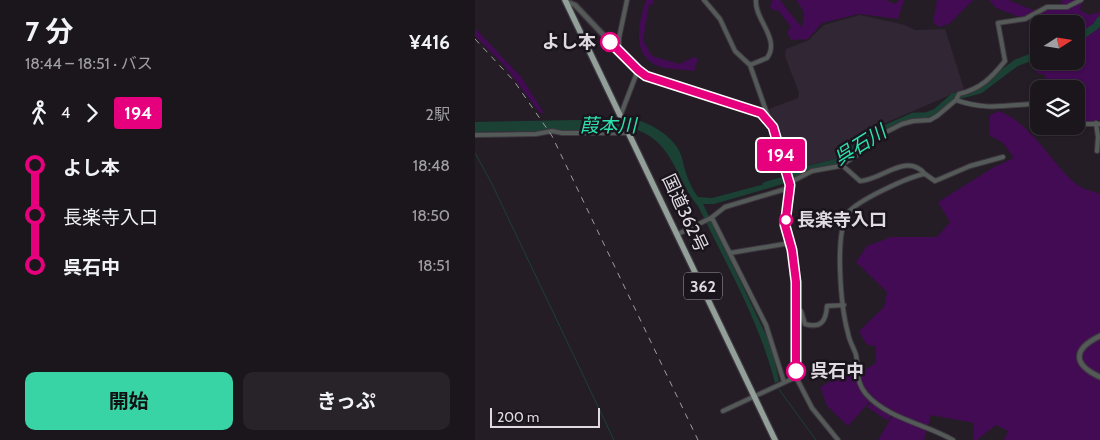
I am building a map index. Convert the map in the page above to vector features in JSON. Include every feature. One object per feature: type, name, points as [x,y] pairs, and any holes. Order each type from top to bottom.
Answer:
[{"type":"highway","name":"国道362号","points":[[566,1],[622,115],[775,440]]},
{"type":"street","points":[[619,52],[619,38],[627,0]]},
{"type":"street","points":[[704,0],[720,18],[735,50],[750,66],[787,175],[789,188],[785,225],[796,282],[796,377],[812,408],[838,440]]},
{"type":"street","points":[[750,66],[767,58],[771,50],[768,32],[755,7],[756,0]]},
{"type":"street","points":[[789,182],[812,171],[843,164],[857,155],[874,138],[907,122],[930,120],[956,100],[959,94],[982,86],[1005,61],[998,23],[1025,19],[1047,7],[1067,7],[1081,0]]},
{"type":"street","points":[[566,1],[575,5],[638,70],[656,80],[761,113],[770,122]]},
{"type":"street","points":[[622,115],[638,70]]},
{"type":"street","points":[[956,100],[971,106],[989,108],[1030,104]]},
{"type":"street","points":[[1085,124],[1098,124],[1097,151]]},
{"type":"street","points":[[475,135],[536,134],[552,131],[562,133],[629,132]]},
{"type":"street","points":[[843,164],[860,181],[909,165],[919,168],[935,181],[970,166],[1003,157]]},
{"type":"street","points":[[925,174],[905,179],[850,211],[844,223],[839,271],[847,332],[856,355],[857,380],[866,394],[885,409],[953,440]]},
{"type":"street","points":[[678,234],[712,218],[725,208],[789,188]]},
{"type":"street","points":[[712,218],[766,325],[783,383]]},
{"type":"street","points":[[730,254],[790,243]]},
{"type":"street","points":[[795,310],[801,311],[805,324],[809,325],[823,322],[826,319],[827,306],[844,305]]},
{"type":"street","points":[[1100,336],[1086,342],[1080,350],[1079,358],[1082,366],[1100,376]]},
{"type":"street","points":[[723,411],[796,377]]},
{"type":"shaded area","points":[[646,0],[653,0],[654,4],[649,5],[643,40],[652,56],[679,64],[694,57],[698,59],[694,71],[658,66],[649,61],[643,54],[640,46],[639,27]]},
{"type":"shaded area","points":[[772,0],[780,0],[802,28],[804,12],[796,0],[886,0],[895,4],[899,0],[904,0],[898,19],[859,14],[822,23],[808,39],[791,40],[787,32],[791,27],[778,10],[775,11],[770,7]]},
{"type":"shaded area","points":[[937,0],[973,0],[949,24],[939,27],[933,22]]},
{"type":"shaded area","points":[[989,0],[1008,0],[1036,11],[1061,7],[1062,0],[1083,0],[1080,10],[1089,15],[1100,12],[1100,123],[1085,124],[1085,80],[1046,80],[1045,75],[1037,73],[1035,70],[1085,70],[1085,15],[1030,15],[1030,21],[996,8]]},
{"type":"shaded area","points":[[860,15],[905,25],[915,30],[945,29],[964,89],[883,124],[864,136],[842,157],[803,167],[789,174],[769,109],[798,98],[799,93],[785,56],[786,49],[809,40],[824,25]]},
{"type":"shaded area","points":[[475,28],[521,77],[544,113],[540,113],[503,64],[475,36]]},
{"type":"shaded area","points":[[999,111],[1021,124],[1077,185],[1100,194],[1100,440],[1004,440],[1008,431],[996,425],[977,440],[973,440],[974,423],[931,415],[924,440],[878,440],[893,415],[873,398],[848,426],[827,406],[820,387],[850,371],[863,371],[876,363],[876,347],[866,344],[859,331],[884,307],[887,292],[856,262],[867,246],[891,237],[937,237],[950,222],[938,202],[994,167],[1014,158],[1003,143],[989,135],[990,115]]},
{"type":"shaded area","points":[[872,402],[891,415],[888,421],[867,407]]},
{"type":"water","name":"葭本川","points":[[633,119],[655,128],[675,144],[682,158],[690,183],[698,197],[712,198],[772,182],[776,186],[714,204],[703,204],[771,345],[779,381],[775,383],[751,315],[698,206],[659,143],[637,130],[475,132],[475,122]]},
{"type":"waterway","name":"呉石川","points":[[1085,34],[1096,26],[1100,20]]},
{"type":"waterway","name":"呉石川","points":[[766,185],[784,180],[806,170],[838,162],[875,133],[914,116],[926,116],[936,112],[953,97],[980,90],[1016,63],[1030,58]]},
{"type":"waterway","points":[[475,153],[491,182],[614,440]]},
{"type":"waterway","points":[[778,388],[816,440]]},
{"type":"railway","points":[[475,39],[514,81],[552,136],[698,440]]},
{"type":"bus line","name":"194","points":[[610,42],[646,76],[761,113],[772,125],[790,185],[785,225],[792,250],[796,282],[794,300],[796,371]]},
{"type":"place","name":"よし本","points":[[610,42]]},
{"type":"place","name":"長楽寺入口","points":[[786,220]]},
{"type":"place","name":"呉石中","points":[[796,371]]}]
